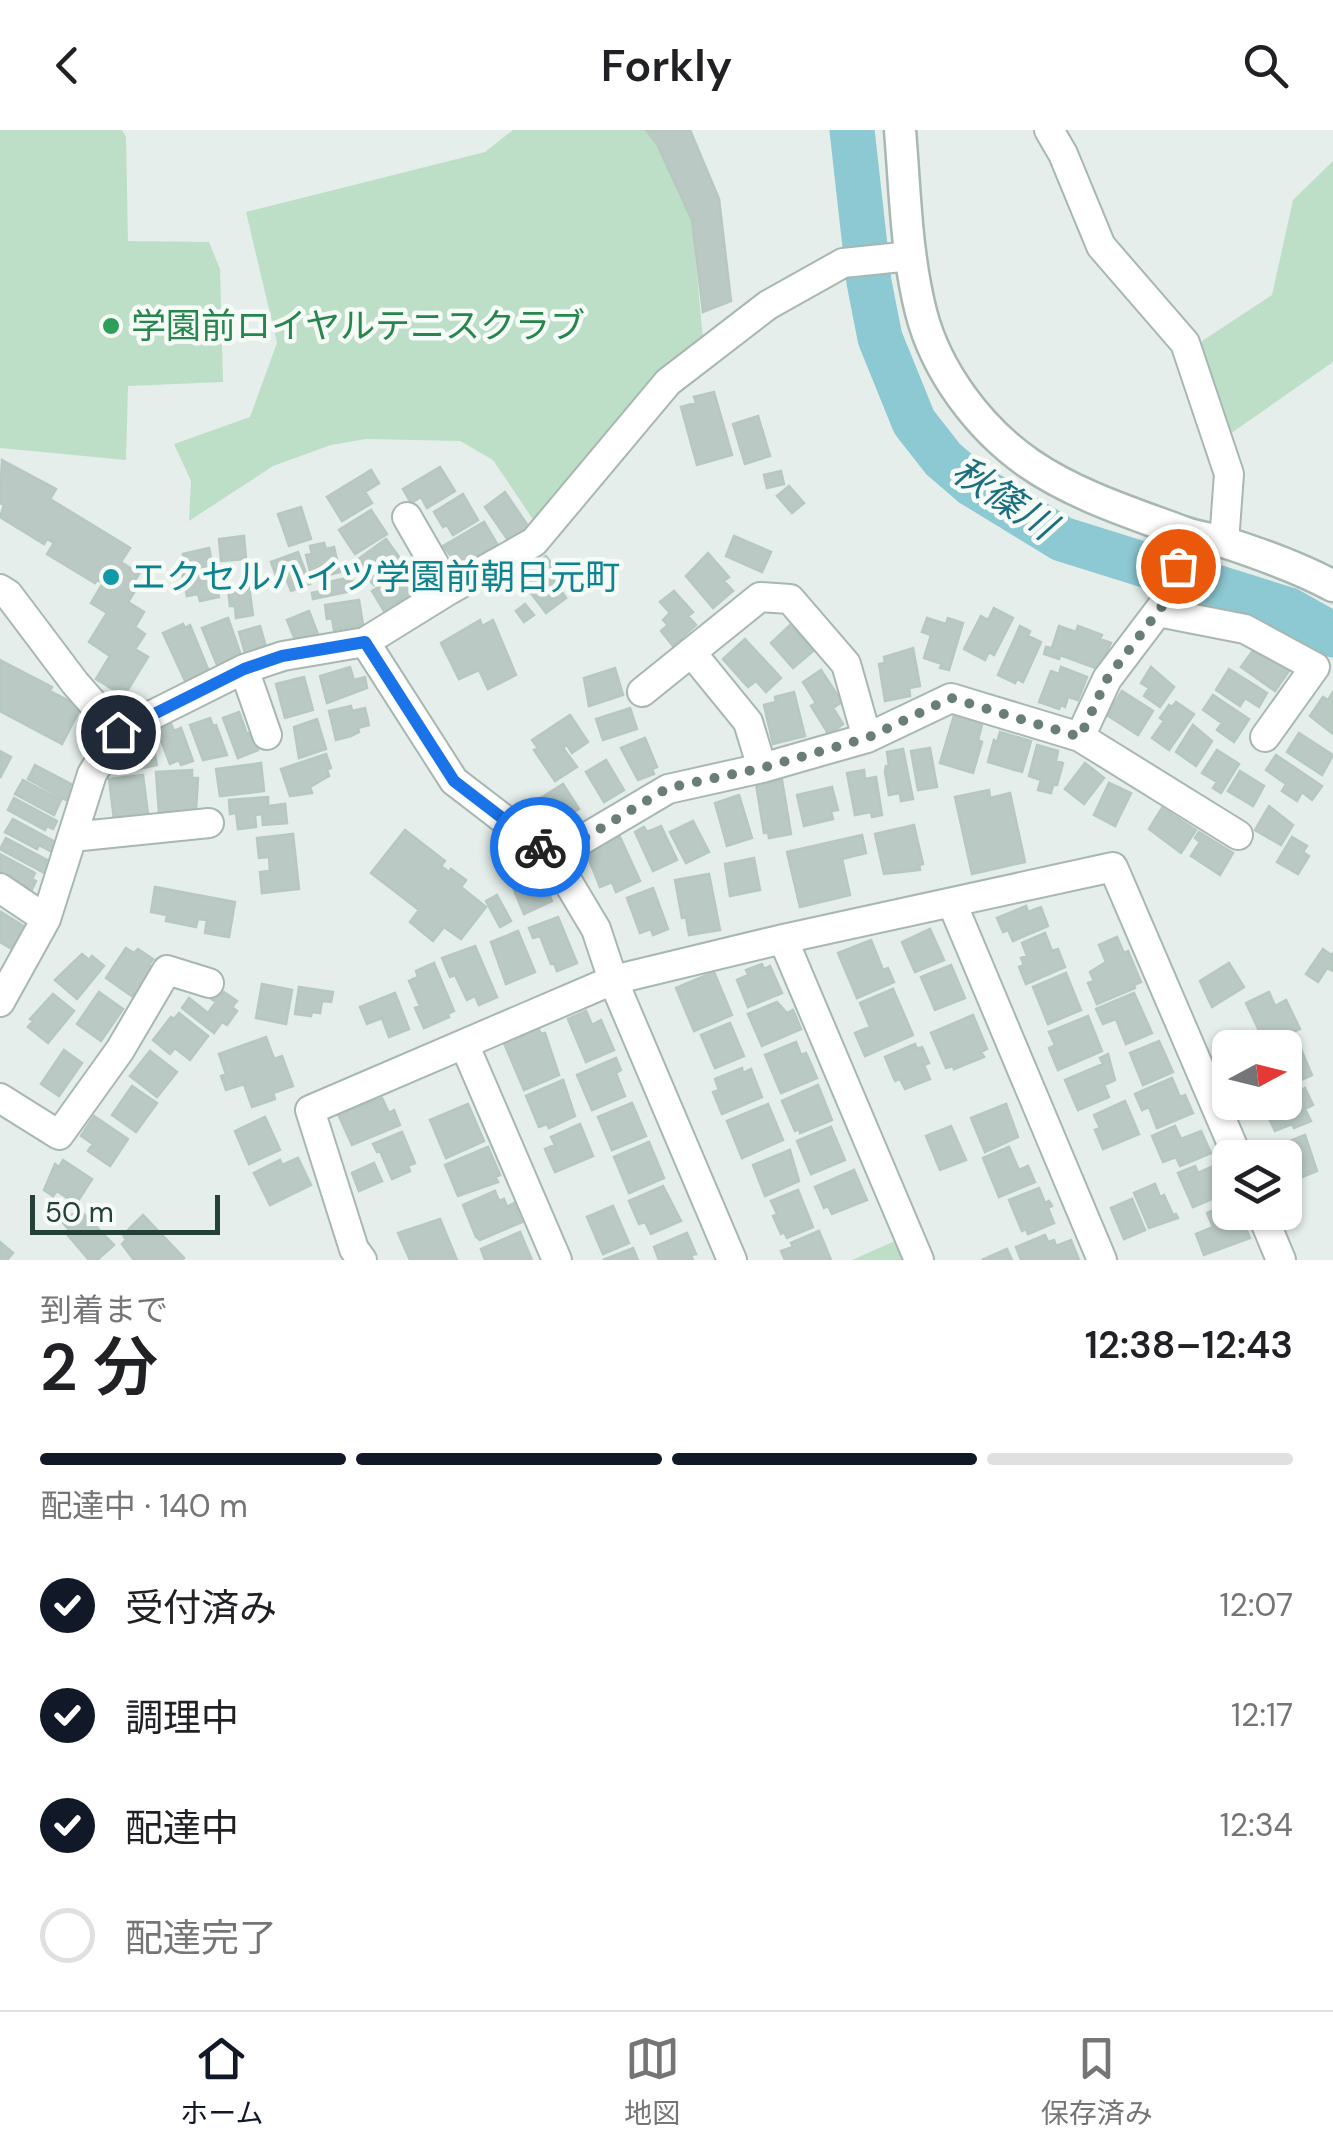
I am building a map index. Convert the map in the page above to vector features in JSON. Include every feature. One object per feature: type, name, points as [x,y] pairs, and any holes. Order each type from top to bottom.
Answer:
[{"type":"street","points":[[900,130],[902,257],[947,377],[983,423],[1029,464],[1060,480],[1188,534],[1224,542],[1310,573],[1333,586]]},
{"type":"street","points":[[1049,130],[1101,246],[1185,343],[1229,474],[1224,542]]},
{"type":"street","points":[[0,1002],[46,919],[92,774],[118,732],[244,669],[282,656],[365,642],[534,542],[668,382],[768,305],[843,262],[902,257]]},
{"type":"street","points":[[407,518],[449,590]]},
{"type":"street","points":[[1080,737],[1107,679],[1164,605],[1188,534]]},
{"type":"street","points":[[0,589],[118,732]]},
{"type":"street","points":[[642,692],[760,597],[790,600],[846,664],[867,738]]},
{"type":"street","points":[[1164,605],[1245,629],[1315,668],[1265,737]]},
{"type":"street","points":[[365,642],[454,781],[553,857],[596,929],[613,980],[732,1260]]},
{"type":"street","points":[[690,652],[748,722],[762,768]]},
{"type":"street","points":[[244,669],[267,735]]},
{"type":"street","points":[[553,857],[668,788],[762,768],[867,738],[951,698],[1080,737],[1238,835]]},
{"type":"street","points":[[72,836],[210,823]]},
{"type":"street","points":[[362,1260],[354,1249],[310,1110],[613,980],[1113,867],[1230,1140]]},
{"type":"street","points":[[0,888],[46,919]]},
{"type":"street","points":[[952,903],[1102,1260]]},
{"type":"street","points":[[783,939],[920,1260]]},
{"type":"street","points":[[0,1098],[60,1135],[120,1050],[167,970],[209,983]]},
{"type":"street","points":[[465,1046],[557,1260]]},
{"type":"street","points":[[1266,1230],[1273,1257]]},
{"type":"green space","name":"学園前ロイヤルテニスクラブ","points":[[0,130],[122,130],[126,137],[128,241],[209,242],[220,269],[223,382],[128,386],[126,460],[0,448]]},
{"type":"green space","points":[[513,130],[646,130],[657,144],[692,220],[703,339],[536,524],[493,460],[460,441],[366,439],[331,445],[273,466],[189,521],[191,481],[174,444],[250,417],[277,343],[246,212],[485,152]]},
{"type":"green space","points":[[1333,161],[1333,362],[1230,434],[1193,347],[1272,295],[1293,200]]},
{"type":"green space","points":[[895,1241],[904,1260],[852,1260]]},
{"type":"building","points":[[646,130],[690,130],[719,199],[731,301],[703,312],[692,220],[657,144]]},
{"type":"building","points":[[714,392],[732,455],[697,465],[681,407],[696,403],[694,397]]},
{"type":"building","points":[[758,416],[770,456],[745,464],[733,424]]},
{"type":"building","name":"エクセルハイツ学園前朝日元町","points":[[2,460],[56,489],[50,499],[130,548],[121,562],[139,574],[133,584],[138,586],[128,602],[144,612],[135,627],[145,634],[135,649],[148,657],[124,696],[96,679],[110,656],[89,642],[107,613],[91,603],[103,583],[95,583],[47,554],[54,543],[47,539],[44,544],[0,517],[4,505],[0,503]]},
{"type":"building","points":[[440,467],[455,491],[427,508],[421,497],[411,503],[403,489]]},
{"type":"building","points":[[371,470],[379,483],[365,492],[372,503],[342,521],[327,497]]},
{"type":"building","points":[[781,471],[784,484],[767,488],[764,475]]},
{"type":"building","points":[[789,486],[804,503],[792,513],[777,496]]},
{"type":"building","points":[[505,492],[530,529],[510,543],[485,507]]},
{"type":"building","points":[[463,494],[478,520],[453,535],[434,512]]},
{"type":"building","points":[[301,507],[311,539],[289,546],[278,514]]},
{"type":"building","points":[[371,510],[387,534],[355,554],[339,530]]},
{"type":"building","points":[[484,522],[499,547],[462,570],[443,546]]},
{"type":"building","points":[[244,536],[246,559],[221,561],[219,539]]},
{"type":"building","points":[[734,536],[771,552],[762,572],[726,556]]},
{"type":"building","points":[[386,539],[404,564],[374,585],[353,563]]},
{"type":"building","points":[[324,543],[326,549],[334,547],[340,572],[312,579],[306,555],[312,554],[310,546]]},
{"type":"building","points":[[209,548],[219,597],[200,601],[198,594],[187,596],[179,559],[184,559],[183,554]]},
{"type":"building","points":[[298,552],[310,584],[291,591],[286,578],[278,581],[271,562]]},
{"type":"building","points":[[708,553],[729,577],[724,581],[733,591],[713,608],[686,576]]},
{"type":"building","points":[[546,556],[566,584],[559,588],[566,598],[546,613],[530,592],[535,588],[524,572]]},
{"type":"building","points":[[409,569],[417,584],[407,591],[410,596],[403,600],[406,605],[387,616],[372,591]]},
{"type":"building","points":[[347,578],[348,582],[354,581],[356,590],[313,599],[312,593],[321,591],[320,584]]},
{"type":"building","points":[[249,587],[253,615],[236,618],[228,590]]},
{"type":"building","points":[[674,591],[693,612],[688,616],[696,625],[673,646],[661,631],[668,625],[663,620],[670,613],[660,602]]},
{"type":"building","points":[[359,600],[363,625],[334,630],[325,605]]},
{"type":"building","points":[[525,604],[534,615],[524,622],[516,611]]},
{"type":"building","points":[[994,608],[1013,618],[994,655],[989,652],[985,660],[964,649],[981,616],[988,620]]},
{"type":"building","points":[[309,611],[321,642],[296,642],[287,620]]},
{"type":"building","points":[[228,618],[243,661],[219,670],[202,628]]},
{"type":"building","points":[[927,618],[946,624],[948,618],[963,623],[949,670],[924,658],[931,635],[922,632]]},
{"type":"building","points":[[480,620],[482,626],[493,620],[516,675],[488,689],[479,670],[459,679],[441,643]]},
{"type":"building","points":[[183,624],[185,628],[190,625],[210,674],[187,685],[163,633]]},
{"type":"building","points":[[790,625],[813,651],[793,668],[771,643]]},
{"type":"building","points":[[260,626],[268,654],[247,660],[239,632]]},
{"type":"building","points":[[1020,626],[1030,631],[1028,636],[1041,642],[1023,682],[1017,679],[1015,683],[998,675]]},
{"type":"building","points":[[1059,626],[1076,632],[1078,626],[1111,643],[1098,669],[1060,655],[1059,659],[1044,654],[1046,647],[1052,648]]},
{"type":"building","points":[[745,639],[781,678],[766,692],[756,681],[748,687],[723,659]]},
{"type":"building","points":[[913,648],[920,686],[909,688],[910,696],[885,701],[879,664],[885,663],[884,657]]},
{"type":"building","points":[[1254,649],[1262,655],[1266,650],[1291,668],[1275,691],[1241,667]]},
{"type":"building","points":[[0,660],[81,707],[62,744],[0,711]]},
{"type":"building","points":[[350,667],[354,680],[365,677],[367,688],[327,703],[320,676]]},
{"type":"building","points":[[1061,667],[1087,677],[1078,700],[1068,697],[1065,707],[1061,705],[1059,709],[1039,702],[1051,671],[1059,674]]},
{"type":"building","points":[[1151,667],[1174,687],[1160,707],[1144,696],[1149,688],[1141,683]]},
{"type":"building","points":[[615,668],[623,695],[589,706],[584,678]]},
{"type":"building","points":[[1229,669],[1267,693],[1259,707],[1245,698],[1240,706],[1216,690]]},
{"type":"building","points":[[821,670],[842,702],[833,708],[843,724],[829,735],[811,706],[816,703],[803,682]]},
{"type":"building","points":[[304,677],[313,710],[285,718],[276,684]]},
{"type":"building","points":[[1122,691],[1153,711],[1138,735],[1107,715]]},
{"type":"building","points":[[794,692],[805,736],[773,744],[764,705]]},
{"type":"building","points":[[1333,692],[1333,734],[1310,716],[1323,697],[1328,700]]},
{"type":"building","points":[[1213,695],[1249,719],[1234,742],[1217,730],[1222,723],[1203,710]]},
{"type":"building","points":[[1176,702],[1194,714],[1169,750],[1152,738],[1164,721],[1160,718]]},
{"type":"building","points":[[351,706],[352,711],[365,708],[369,725],[336,740],[329,711]]},
{"type":"building","points":[[630,708],[637,729],[603,740],[596,719]]},
{"type":"building","points":[[239,712],[258,750],[238,758],[223,718]]},
{"type":"building","points":[[955,712],[983,721],[973,773],[940,763]]},
{"type":"building","points":[[570,715],[588,742],[572,753],[567,745],[563,748],[577,767],[555,781],[534,750],[538,748],[532,740]]},
{"type":"building","points":[[210,718],[227,755],[203,760],[190,725]]},
{"type":"building","points":[[317,719],[326,749],[299,758],[294,727]]},
{"type":"building","points":[[171,724],[174,731],[181,728],[193,761],[170,764],[157,730]]},
{"type":"building","points":[[1193,725],[1212,741],[1196,766],[1176,752]]},
{"type":"building","points":[[1000,732],[1031,741],[1022,772],[988,762]]},
{"type":"building","points":[[1299,733],[1333,755],[1322,775],[1287,752]]},
{"type":"building","points":[[151,735],[157,765],[128,771],[123,749],[133,747],[132,739]]},
{"type":"building","points":[[645,738],[657,767],[652,769],[654,774],[638,780],[621,748]]},
{"type":"building","points":[[1037,745],[1058,751],[1056,761],[1063,763],[1051,793],[1038,790],[1041,780],[1029,776]]},
{"type":"building","points":[[930,748],[937,787],[918,790],[911,751]]},
{"type":"building","points":[[903,749],[913,799],[901,801],[900,793],[889,795],[885,772],[889,766],[887,752]]},
{"type":"building","points":[[1217,750],[1239,764],[1221,793],[1213,788],[1217,782],[1202,773]]},
{"type":"building","points":[[0,751],[11,757],[0,778]]},
{"type":"building","points":[[326,754],[331,768],[327,770],[329,776],[310,787],[312,793],[290,796],[281,769]]},
{"type":"building","points":[[1276,755],[1322,786],[1312,800],[1302,792],[1297,801],[1282,791],[1286,784],[1266,770]]},
{"type":"building","points":[[606,760],[624,790],[604,802],[586,772]]},
{"type":"building","points":[[261,763],[264,791],[220,796],[216,769]]},
{"type":"building","points":[[1085,763],[1104,778],[1084,804],[1065,789]]},
{"type":"building","points":[[35,765],[71,784],[69,788],[74,790],[68,801],[28,779]]},
{"type":"building","points":[[192,770],[192,778],[198,778],[196,810],[159,813],[156,772]]},
{"type":"building","points":[[864,770],[865,779],[876,777],[882,815],[855,815],[847,773]]},
{"type":"building","points":[[1240,771],[1264,786],[1253,806],[1228,791]]},
{"type":"building","points":[[143,775],[148,815],[114,819],[109,779]]},
{"type":"building","points":[[23,780],[61,800],[54,815],[15,794]]},
{"type":"building","points":[[782,780],[791,834],[769,838],[768,832],[764,833],[756,784]]},
{"type":"building","points":[[1109,783],[1131,793],[1115,826],[1094,815]]},
{"type":"building","points":[[563,784],[579,809],[559,822],[554,814],[544,821],[533,803]]},
{"type":"building","points":[[832,787],[838,810],[831,811],[833,819],[804,826],[797,795]]},
{"type":"building","points":[[989,790],[990,798],[1010,793],[1025,862],[972,874],[955,797]]},
{"type":"building","points":[[739,795],[752,838],[727,846],[715,803]]},
{"type":"building","points":[[268,797],[268,806],[285,804],[287,823],[263,825],[262,814],[255,815],[256,827],[238,829],[236,813],[230,814],[229,800]]},
{"type":"building","points":[[14,798],[57,821],[53,829],[47,826],[45,830],[8,810]]},
{"type":"building","points":[[1269,806],[1293,825],[1281,845],[1255,830]]},
{"type":"building","points":[[1162,808],[1196,830],[1181,853],[1149,829]]},
{"type":"building","points":[[13,819],[61,845],[56,854],[5,832]]},
{"type":"building","points":[[693,821],[709,852],[686,863],[670,832]]},
{"type":"building","points":[[914,825],[923,864],[919,865],[920,870],[884,874],[875,834]]},
{"type":"building","points":[[661,826],[677,860],[653,871],[635,832]]},
{"type":"building","points":[[405,830],[445,861],[441,866],[466,880],[461,887],[486,907],[461,939],[444,927],[433,941],[410,922],[419,910],[371,873]]},
{"type":"building","points":[[1199,832],[1233,853],[1220,875],[1191,856],[1200,842],[1195,838]]},
{"type":"building","points":[[293,834],[299,889],[262,893],[260,872],[270,871],[269,857],[259,858],[257,838]]},
{"type":"building","points":[[862,835],[866,853],[842,859],[850,895],[800,907],[787,852]]},
{"type":"building","points":[[620,837],[640,881],[616,892],[612,882],[600,887],[586,852]]},
{"type":"building","points":[[1292,837],[1307,846],[1303,852],[1309,856],[1298,874],[1277,862]]},
{"type":"building","points":[[6,838],[47,860],[45,863],[56,869],[52,877],[0,849]]},
{"type":"building","points":[[0,854],[35,873],[31,891],[0,875]]},
{"type":"building","points":[[754,858],[760,890],[730,896],[725,864]]},
{"type":"building","points":[[539,870],[552,901],[524,914],[511,883]]},
{"type":"building","points":[[709,874],[720,930],[689,935],[675,880]]},
{"type":"building","points":[[155,887],[235,902],[229,937],[205,933],[207,920],[198,919],[196,927],[166,921],[167,915],[151,912]]},
{"type":"building","points":[[653,888],[668,929],[653,935],[651,929],[640,933],[627,898]]},
{"type":"building","points":[[497,895],[511,921],[500,927],[486,901]]},
{"type":"building","points":[[1026,906],[1028,912],[1041,907],[1048,926],[1013,941],[1008,930],[1003,932],[997,918]]},
{"type":"building","points":[[1,912],[25,927],[12,949],[0,942]]},
{"type":"building","points":[[558,917],[577,963],[557,971],[540,936],[533,938],[529,928]]},
{"type":"building","points":[[930,929],[944,960],[915,972],[902,942]]},
{"type":"building","points":[[518,931],[535,972],[506,984],[491,942]]},
{"type":"building","points":[[1045,933],[1052,951],[1058,949],[1065,967],[1026,984],[1019,967],[1024,965],[1021,958],[1027,956],[1022,943]]},
{"type":"building","points":[[1117,937],[1124,953],[1128,951],[1141,982],[1097,1004],[1088,983],[1094,981],[1090,972],[1106,962],[1099,945]]},
{"type":"building","points":[[871,940],[883,970],[888,968],[894,982],[857,998],[838,953]]},
{"type":"building","points":[[475,946],[497,997],[479,1005],[475,996],[467,1000],[442,958]]},
{"type":"building","points":[[126,948],[134,953],[138,949],[153,959],[149,965],[153,968],[133,997],[106,978]]},
{"type":"building","points":[[1323,949],[1333,953],[1333,971],[1327,968],[1318,982],[1306,974]]},
{"type":"building","points":[[82,954],[89,960],[92,956],[104,966],[77,999],[55,980]]},
{"type":"building","points":[[434,963],[454,1011],[424,1028],[409,981],[418,977],[416,971]]},
{"type":"building","points":[[1229,963],[1244,987],[1212,1007],[1200,981]]},
{"type":"building","points":[[762,964],[764,969],[770,966],[782,993],[748,1007],[737,980],[748,975],[746,970]]},
{"type":"building","points":[[951,965],[965,998],[935,1010],[921,977]]},
{"type":"building","points":[[714,972],[732,1015],[694,1031],[676,988]]},
{"type":"building","points":[[1066,973],[1081,1010],[1048,1024],[1033,987]]},
{"type":"building","points":[[262,984],[292,990],[286,1024],[256,1018]]},
{"type":"building","points":[[299,987],[333,992],[331,1002],[322,1001],[320,1013],[312,1012],[311,1016],[295,1014]]},
{"type":"building","points":[[893,989],[913,1035],[865,1056],[855,1033],[870,1027],[860,1003]]},
{"type":"building","points":[[215,991],[237,1001],[232,1007],[237,1011],[227,1025],[222,1022],[214,1033],[182,1008],[189,998],[208,1013],[216,1002],[210,998]]},
{"type":"building","points":[[99,992],[123,1009],[101,1041],[77,1024]]},
{"type":"building","points":[[1269,992],[1275,1006],[1286,1000],[1300,1029],[1259,1030],[1246,1003]]},
{"type":"building","points":[[395,993],[409,1029],[389,1037],[382,1018],[367,1024],[360,1007]]},
{"type":"building","points":[[1134,993],[1152,1033],[1126,1044],[1116,1019],[1103,1024],[1096,1009]]},
{"type":"building","points":[[53,994],[74,1011],[48,1043],[28,1027],[33,1021],[30,1019]]},
{"type":"building","points":[[777,1002],[787,1013],[793,1010],[801,1029],[762,1046],[748,1014]]},
{"type":"building","points":[[586,1011],[592,1025],[601,1020],[614,1050],[586,1062],[568,1019]]},
{"type":"building","points":[[179,1013],[208,1036],[190,1060],[175,1048],[170,1054],[153,1040]]},
{"type":"building","points":[[973,1015],[987,1049],[981,1052],[984,1057],[954,1069],[946,1068],[931,1033]]},
{"type":"building","points":[[1088,1016],[1102,1051],[1058,1070],[1049,1048],[1055,1045],[1049,1032]]},
{"type":"building","points":[[730,1023],[744,1056],[715,1068],[701,1035]]},
{"type":"building","points":[[538,1028],[541,1034],[545,1033],[559,1075],[524,1090],[504,1043]]},
{"type":"building","points":[[266,1037],[274,1059],[282,1056],[293,1086],[273,1093],[275,1099],[252,1107],[244,1084],[226,1090],[221,1076],[226,1074],[219,1054]]},
{"type":"building","points":[[1159,1041],[1173,1072],[1143,1085],[1130,1053]]},
{"type":"building","points":[[796,1042],[801,1055],[806,1053],[817,1078],[781,1093],[765,1055]]},
{"type":"building","points":[[915,1044],[917,1049],[922,1047],[929,1063],[924,1065],[930,1079],[905,1089],[900,1079],[895,1081],[885,1057]]},
{"type":"building","points":[[64,1050],[82,1063],[59,1096],[41,1084]]},
{"type":"building","points":[[150,1051],[177,1072],[157,1097],[130,1076]]},
{"type":"building","points":[[1302,1052],[1312,1075],[1302,1079]]},
{"type":"building","points":[[1108,1054],[1115,1080],[1104,1085],[1109,1097],[1078,1110],[1065,1080],[1103,1064],[1100,1058]]},
{"type":"building","points":[[616,1058],[621,1070],[616,1073],[625,1096],[592,1110],[577,1075]]},
{"type":"building","points":[[742,1068],[743,1073],[751,1069],[762,1097],[722,1114],[713,1092],[719,1090],[715,1079]]},
{"type":"building","points":[[1172,1078],[1193,1113],[1157,1128],[1149,1107],[1142,1110],[1135,1094]]},
{"type":"building","points":[[563,1080],[575,1116],[549,1128],[547,1124],[539,1127],[526,1096]]},
{"type":"building","points":[[818,1085],[832,1120],[800,1133],[799,1129],[795,1131],[782,1101]]},
{"type":"building","points":[[132,1086],[157,1103],[136,1132],[112,1115]]},
{"type":"building","points":[[1305,1088],[1313,1105],[1305,1109],[1311,1121],[1275,1131],[1270,1120],[1302,1120]]},
{"type":"building","points":[[382,1098],[389,1113],[394,1110],[400,1125],[352,1145],[338,1114]]},
{"type":"building","points":[[1125,1101],[1139,1134],[1103,1149],[1094,1115]]},
{"type":"building","points":[[632,1103],[646,1136],[612,1150],[598,1117]]},
{"type":"building","points":[[468,1104],[484,1141],[446,1158],[430,1120]]},
{"type":"building","points":[[768,1104],[783,1140],[742,1158],[727,1121]]},
{"type":"building","points":[[1006,1104],[1018,1137],[985,1152],[971,1118]]},
{"type":"building","points":[[94,1116],[128,1139],[110,1166],[88,1151],[93,1144],[81,1136]]},
{"type":"building","points":[[265,1117],[280,1150],[249,1164],[235,1131]]},
{"type":"building","points":[[580,1124],[593,1156],[555,1172],[545,1149],[555,1145],[551,1137]]},
{"type":"building","points":[[951,1126],[966,1160],[940,1170],[926,1136]]},
{"type":"building","points":[[1175,1126],[1181,1139],[1201,1131],[1211,1153],[1180,1166],[1176,1157],[1163,1162],[1152,1136]]},
{"type":"building","points":[[831,1127],[845,1160],[811,1174],[797,1141]]},
{"type":"building","points":[[402,1132],[415,1163],[408,1166],[410,1171],[392,1179],[373,1144]]},
{"type":"building","points":[[1305,1135],[1317,1171],[1302,1177],[1302,1140],[1292,1140]]},
{"type":"building","points":[[649,1142],[664,1178],[629,1193],[614,1157]]},
{"type":"building","points":[[488,1147],[500,1175],[495,1177],[498,1182],[458,1196],[445,1165]]},
{"type":"building","points":[[1009,1147],[1019,1170],[1028,1166],[1035,1182],[999,1197],[983,1158]]},
{"type":"building","points":[[790,1150],[799,1181],[765,1196],[753,1165]]},
{"type":"building","points":[[298,1158],[311,1185],[270,1205],[254,1173],[280,1160],[282,1165]]},
{"type":"building","points":[[63,1160],[92,1179],[76,1204],[57,1191],[53,1196],[44,1190],[55,1164],[59,1167]]},
{"type":"building","points":[[374,1163],[382,1181],[359,1191],[352,1173]]},
{"type":"building","points":[[1195,1166],[1198,1173],[1212,1167],[1212,1199],[1193,1207],[1178,1173]]},
{"type":"building","points":[[854,1170],[867,1200],[832,1214],[828,1206],[824,1208],[815,1187]]},
{"type":"building","points":[[1155,1184],[1160,1197],[1164,1195],[1178,1218],[1149,1228],[1134,1193]]},
{"type":"building","points":[[663,1186],[681,1221],[651,1234],[645,1222],[639,1224],[629,1201]]},
{"type":"building","points":[[1039,1188],[1045,1203],[1049,1201],[1052,1206],[1048,1208],[1054,1223],[1028,1234],[1026,1229],[1022,1231],[1009,1200]]},
{"type":"building","points":[[798,1190],[813,1227],[787,1238],[773,1216],[777,1214],[771,1201]]},
{"type":"building","points":[[495,1191],[507,1207],[514,1203],[522,1222],[480,1240],[463,1205]]},
{"type":"building","points":[[1132,1199],[1145,1230],[1124,1239],[1111,1208]]},
{"type":"building","points":[[613,1206],[629,1243],[603,1254],[587,1217]]},
{"type":"building","points":[[79,1209],[114,1245],[97,1260],[89,1260],[66,1233],[69,1230],[63,1223]]},
{"type":"building","points":[[143,1215],[182,1260],[134,1260],[122,1244],[126,1240],[123,1235]]},
{"type":"building","points":[[440,1219],[457,1260],[410,1260],[398,1233]]},
{"type":"building","points":[[1212,1227],[1247,1230],[1250,1238],[1204,1255],[1196,1234]]},
{"type":"building","points":[[819,1231],[831,1260],[785,1260],[781,1251]]},
{"type":"building","points":[[520,1232],[532,1260],[485,1260],[481,1249]]},
{"type":"building","points":[[687,1233],[696,1254],[691,1255],[693,1260],[659,1260],[654,1247]]},
{"type":"building","points":[[1045,1235],[1056,1246],[1071,1240],[1079,1260],[1021,1260],[1016,1247]]},
{"type":"building","points":[[0,1242],[13,1253],[7,1260],[0,1260]]},
{"type":"building","points":[[633,1248],[638,1260],[603,1260]]},
{"type":"building","points":[[1007,1249],[1012,1260],[982,1260]]},
{"type":"waterway","name":"秋篠川","points":[[852,130],[869,282],[880,338],[914,422],[943,459],[972,484],[1062,539],[1289,610],[1333,635]]},
{"type":"way so far","points":[[540,847],[553,857],[668,788],[762,768],[867,738],[951,698],[1080,737],[1107,679],[1169,597],[1178,566]]},
{"type":"place","name":"学園前ロイヤルテニスクラブ","points":[[111,326]]},
{"type":"place","name":"エクセルハイツ学園前朝日元町","points":[[111,577]]},
{"type":"route","points":[[118,732],[244,669],[282,656],[365,642],[454,781],[540,847]]}]
